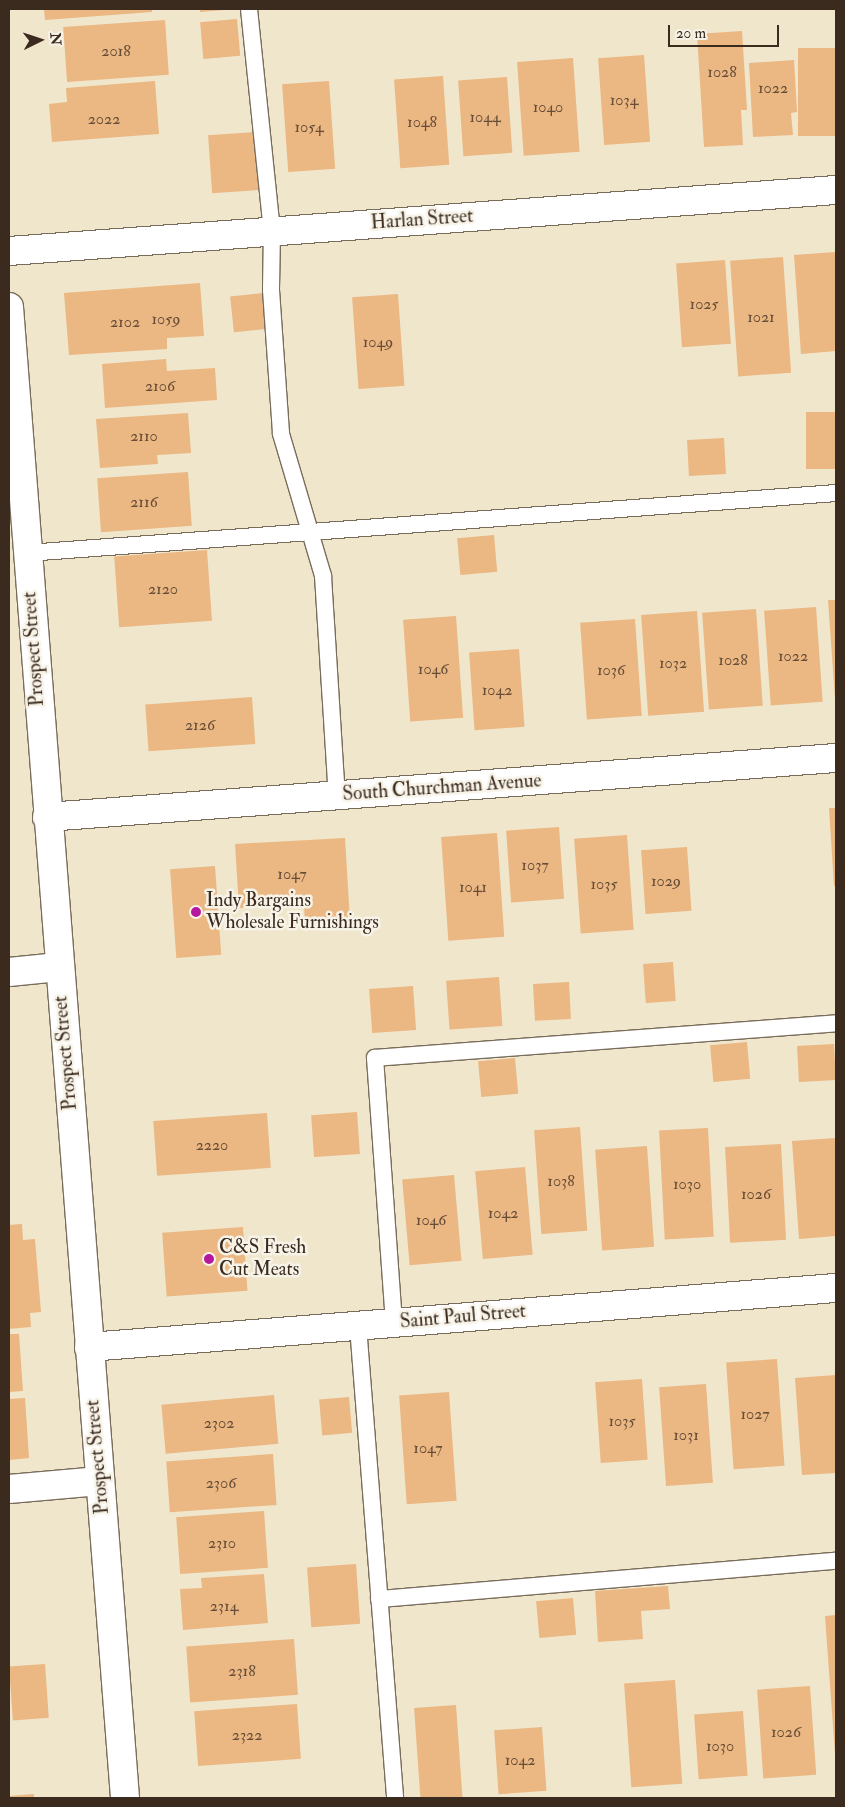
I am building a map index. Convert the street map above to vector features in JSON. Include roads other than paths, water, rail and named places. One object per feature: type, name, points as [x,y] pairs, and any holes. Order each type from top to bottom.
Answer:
[{"type":"street","name":"Harlan Street","points":[[9,251],[836,190]]},
{"type":"street","name":"Prospect Street","points":[[9,308],[14,447],[27,553],[125,1798]]},
{"type":"street","name":"South Churchman Avenue","points":[[47,817],[836,758]]},
{"type":"street","points":[[9,972],[59,967]]},
{"type":"street","name":"Saint Paul Street","points":[[89,1347],[836,1288]]},
{"type":"street","points":[[9,1489],[100,1481]]},
{"type":"lane","points":[[249,9],[272,231],[271,290],[281,434],[323,576],[337,796]]},
{"type":"lane","points":[[27,553],[836,493]]},
{"type":"lane","points":[[394,1323],[374,1058],[836,1023]]},
{"type":"lane","points":[[358,1326],[394,1798]]},
{"type":"lane","points":[[379,1599],[836,1561]]},
{"type":"place","name":"Indy Bargains Wholesale Furnishings","points":[[196,912]]},
{"type":"place","name":"C&S Fresh Cut Meats","points":[[209,1259]]}]
